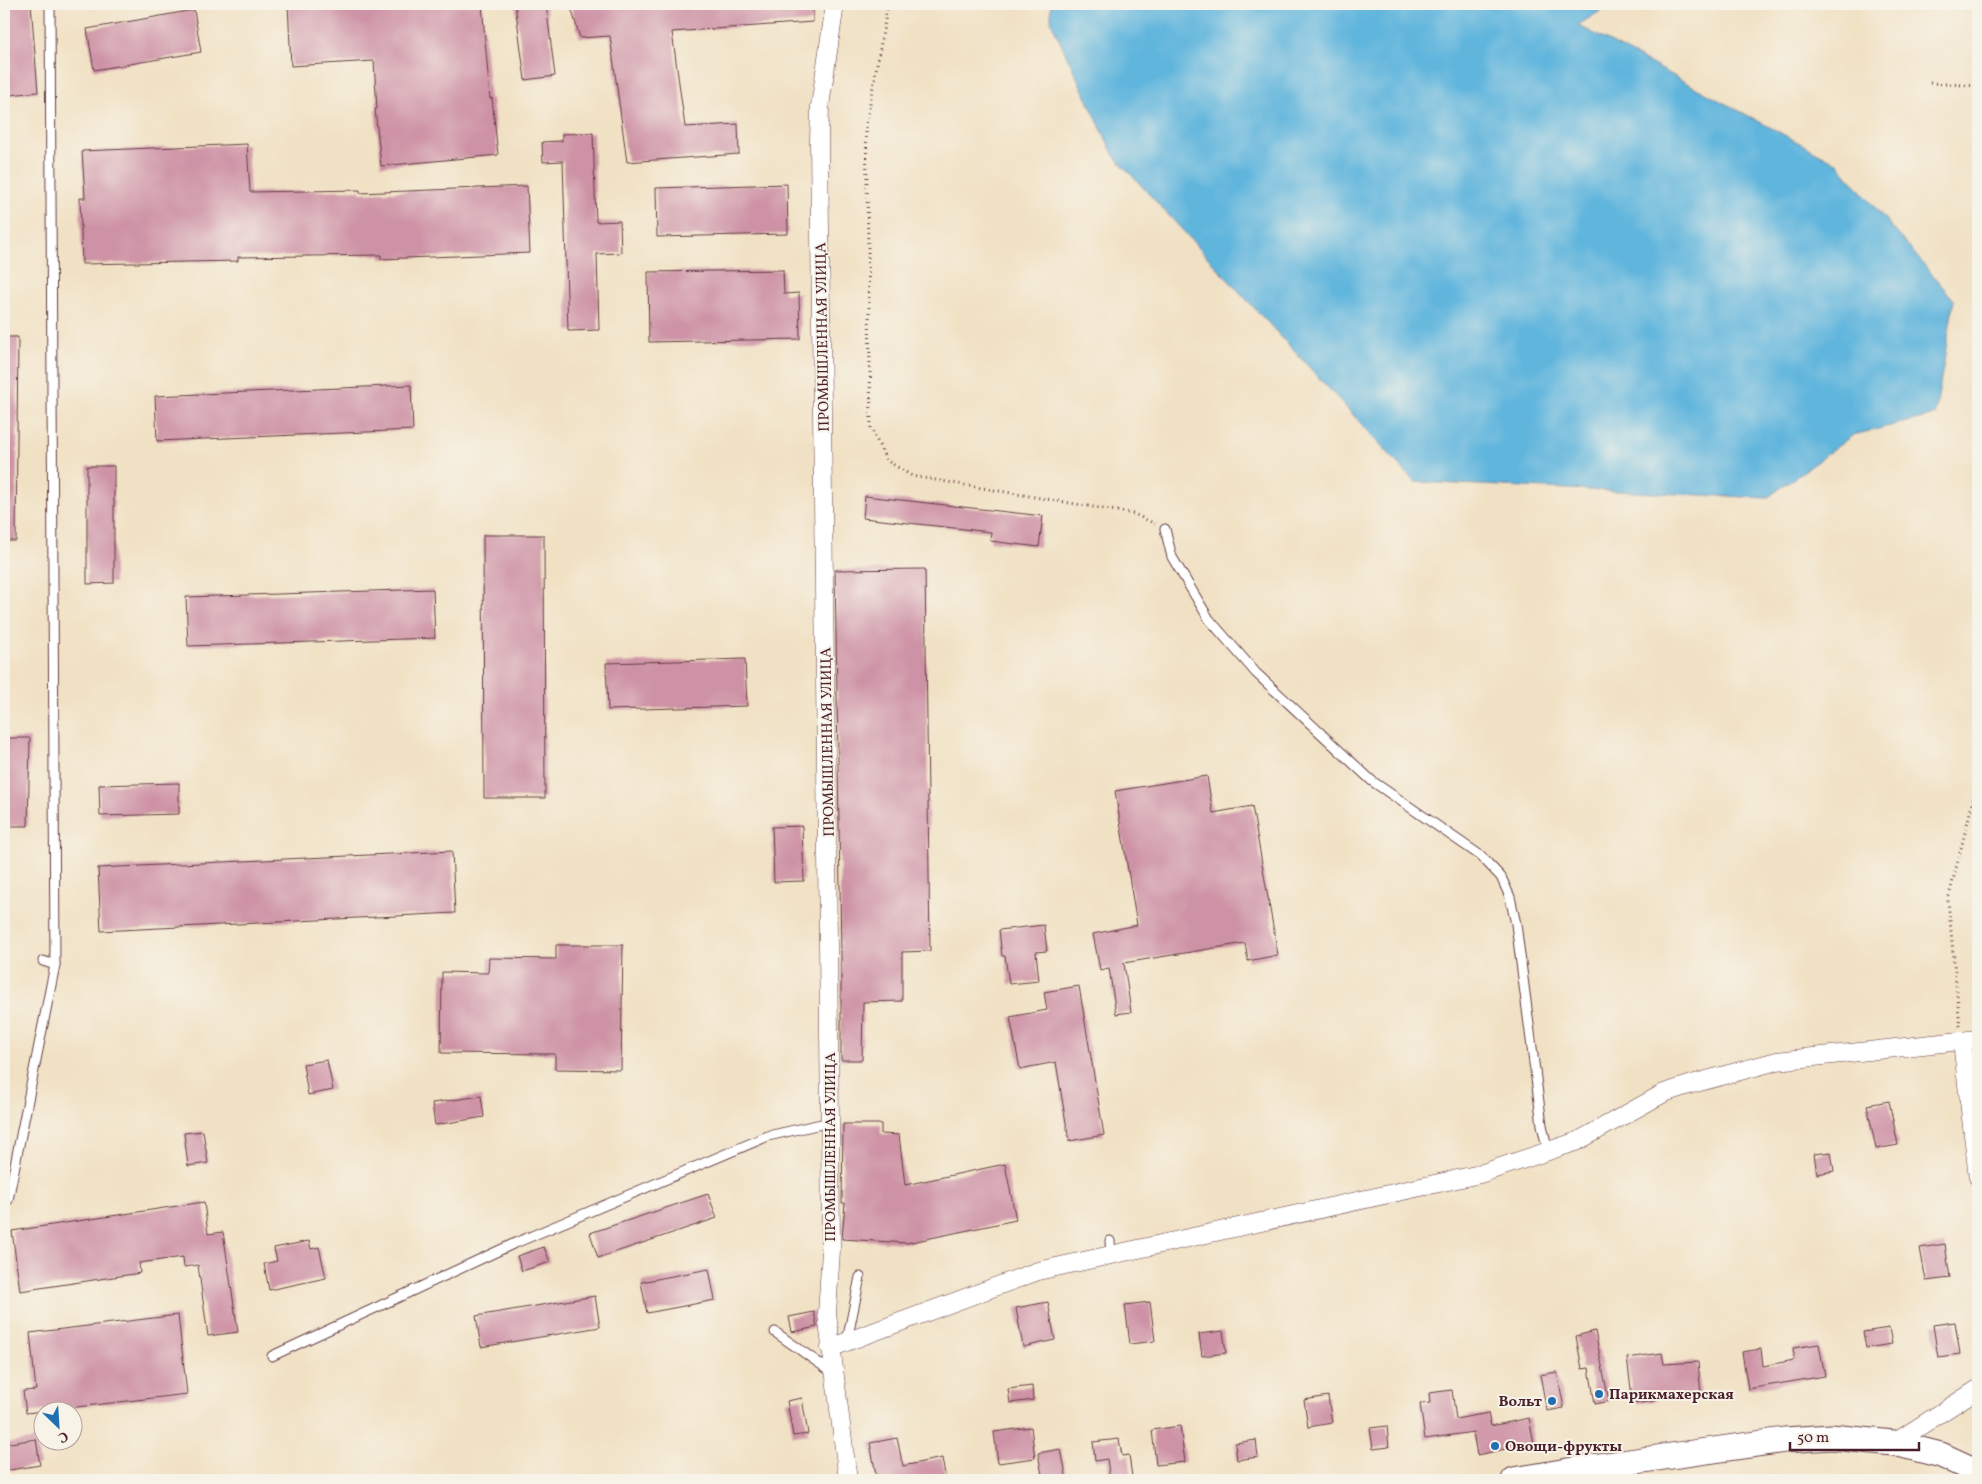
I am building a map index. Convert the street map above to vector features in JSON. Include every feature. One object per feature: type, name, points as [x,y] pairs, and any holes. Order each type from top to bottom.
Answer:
[{"type":"main road","points":[[1514,1480],[1785,1440],[1831,1437],[1894,1443],[1941,1455],[1978,1472]]},
{"type":"street","name":"ПРОМЫШЛЕННАЯ УЛИЦА","points":[[836,4],[820,106],[819,142],[831,1250],[827,1314],[848,1480]]},
{"type":"street","points":[[830,1348],[1038,1271],[1111,1248],[1480,1174],[1578,1141],[1664,1093],[1777,1061],[1970,1040],[1978,1177]]},
{"type":"street","points":[[1894,1443],[1978,1389]]},
{"type":"lane","points":[[8,1200],[14,1151],[54,965],[50,4]]},
{"type":"lane","points":[[1165,528],[1172,557],[1209,619],[1256,673],[1372,780],[1480,856],[1501,877],[1510,897],[1516,924],[1542,1125],[1548,1152]]},
{"type":"lane","points":[[43,961],[54,965]]},
{"type":"lane","points":[[272,1356],[514,1244],[768,1136],[830,1122]]},
{"type":"lane","points":[[847,1341],[860,1277]]},
{"type":"lane","points":[[775,1332],[834,1374]]},
{"type":"path","points":[[888,4],[866,125],[871,428],[886,460],[912,476],[1134,514],[1165,528]]},
{"type":"path","points":[[1930,83],[1978,86]]},
{"type":"path","points":[[1970,1040],[1948,900],[1978,781]]},
{"type":"water","points":[[1051,4],[1612,4],[1578,25],[1837,163],[1954,300],[1935,415],[1853,435],[1767,498],[1415,482],[1114,156],[1051,22]]},
{"type":"building","points":[[4,4],[31,4],[38,92],[10,95]]},
{"type":"building","points":[[288,4],[482,4],[490,99],[492,98],[498,155],[381,166],[375,109],[377,109],[374,61],[291,66]]},
{"type":"building","points":[[515,4],[546,4],[555,76],[525,80]]},
{"type":"building","points":[[570,4],[813,4],[813,22],[672,32],[685,127],[738,124],[739,154],[627,162],[610,36],[580,38]]},
{"type":"building","points":[[194,10],[201,52],[94,70],[87,29]]},
{"type":"building","points":[[593,133],[596,222],[620,221],[621,253],[597,254],[599,330],[568,331],[563,161],[543,162],[542,142],[562,141],[562,134]]},
{"type":"building","points":[[247,144],[250,192],[360,190],[360,193],[527,186],[530,253],[381,259],[381,255],[238,257],[238,261],[82,264],[80,198],[85,198],[82,151]]},
{"type":"building","points":[[787,184],[788,234],[657,237],[656,188]]},
{"type":"building","points":[[783,270],[784,294],[799,293],[800,339],[649,342],[648,272]]},
{"type":"building","points":[[4,337],[18,337],[16,541],[4,541]]},
{"type":"building","points":[[411,385],[413,430],[157,441],[155,396]]},
{"type":"building","points":[[87,466],[114,466],[114,583],[87,584]]},
{"type":"building","points":[[865,496],[1043,516],[1039,547],[990,541],[991,532],[863,518]]},
{"type":"building","points":[[483,535],[544,535],[545,798],[484,798]]},
{"type":"building","points":[[925,569],[930,951],[902,952],[902,1001],[863,1002],[862,1060],[841,1060],[835,570]]},
{"type":"building","points":[[433,589],[435,638],[188,646],[186,597]]},
{"type":"building","points":[[745,659],[747,706],[608,710],[606,663]]},
{"type":"building","points":[[4,738],[30,738],[28,826],[4,826]]},
{"type":"building","points":[[1207,776],[1213,813],[1252,806],[1278,955],[1248,961],[1245,943],[1124,963],[1131,1012],[1116,1014],[1109,968],[1100,970],[1093,934],[1137,925],[1115,791]]},
{"type":"building","points":[[179,783],[179,814],[100,816],[99,785]]},
{"type":"building","points":[[802,826],[804,881],[774,882],[772,827]]},
{"type":"building","points":[[452,851],[455,913],[101,931],[98,868]]},
{"type":"building","points":[[1044,925],[1047,951],[1036,952],[1039,981],[1009,984],[1005,956],[1002,956],[999,930]]},
{"type":"building","points":[[556,945],[623,945],[621,1070],[555,1069],[555,1054],[441,1053],[442,972],[488,973],[489,958],[556,959]]},
{"type":"building","points":[[1079,986],[1104,1135],[1069,1141],[1056,1062],[1020,1069],[1010,1017],[1047,1010],[1044,992]]},
{"type":"building","points":[[327,1060],[333,1090],[308,1095],[303,1064]]},
{"type":"building","points":[[481,1096],[484,1117],[435,1125],[432,1103]]},
{"type":"building","points":[[1889,1101],[1898,1145],[1876,1149],[1867,1105]]},
{"type":"building","points":[[843,1124],[881,1124],[881,1134],[899,1135],[905,1185],[1005,1164],[1016,1220],[907,1243],[842,1239],[845,1203],[842,1203]]},
{"type":"building","points":[[203,1131],[208,1163],[188,1166],[184,1133]]},
{"type":"building","points":[[1831,1152],[1834,1171],[1817,1174],[1814,1154]]},
{"type":"building","points":[[708,1194],[717,1218],[598,1258],[590,1233]]},
{"type":"building","points":[[204,1202],[208,1234],[223,1232],[238,1332],[208,1336],[198,1265],[184,1267],[183,1257],[139,1263],[140,1273],[20,1291],[12,1231]]},
{"type":"building","points":[[309,1241],[311,1249],[319,1247],[326,1278],[269,1290],[264,1264],[277,1261],[274,1248]]},
{"type":"building","points":[[1945,1244],[1950,1278],[1926,1281],[1920,1248]]},
{"type":"building","points":[[544,1247],[550,1262],[522,1271],[517,1256]]},
{"type":"building","points":[[709,1269],[715,1300],[647,1313],[641,1282]]},
{"type":"building","points":[[595,1296],[600,1327],[481,1347],[476,1316]]},
{"type":"building","points":[[1048,1302],[1055,1340],[1023,1347],[1016,1308]]},
{"type":"building","points":[[1150,1302],[1155,1341],[1130,1344],[1125,1305]]},
{"type":"building","points":[[814,1312],[817,1327],[792,1332],[789,1317]]},
{"type":"building","points":[[178,1315],[187,1394],[82,1406],[82,1402],[32,1402],[32,1412],[26,1413],[23,1391],[36,1390],[30,1333]]},
{"type":"building","points":[[1955,1322],[1960,1354],[1938,1357],[1933,1325]]},
{"type":"building","points":[[1889,1328],[1892,1344],[1866,1348],[1863,1332]]},
{"type":"building","points":[[1223,1331],[1226,1353],[1202,1356],[1199,1334]]},
{"type":"building","points":[[1595,1331],[1609,1401],[1595,1404],[1589,1368],[1582,1369],[1576,1336]]},
{"type":"building","points":[[1819,1344],[1825,1376],[1748,1389],[1742,1352],[1761,1349],[1763,1366],[1794,1360],[1793,1348]]},
{"type":"building","points":[[1662,1353],[1664,1364],[1698,1362],[1701,1395],[1655,1398],[1656,1401],[1633,1404],[1627,1358]]},
{"type":"building","points":[[1557,1372],[1564,1408],[1547,1411],[1540,1375]]},
{"type":"building","points":[[1032,1386],[1033,1400],[1010,1403],[1008,1389]]},
{"type":"building","points":[[1452,1390],[1456,1419],[1488,1413],[1491,1426],[1529,1418],[1534,1443],[1477,1455],[1473,1432],[1425,1439],[1420,1404],[1430,1403],[1429,1393]]},
{"type":"building","points":[[1328,1396],[1332,1423],[1308,1427],[1304,1400]]},
{"type":"building","points":[[802,1398],[808,1434],[793,1436],[787,1401]]},
{"type":"building","points":[[1180,1426],[1185,1462],[1156,1465],[1152,1430]]},
{"type":"building","points":[[1387,1426],[1389,1447],[1373,1449],[1370,1428]]},
{"type":"building","points":[[1031,1427],[1035,1458],[998,1463],[994,1432]]},
{"type":"building","points":[[897,1438],[903,1466],[942,1458],[946,1480],[877,1480],[870,1443]]},
{"type":"building","points":[[1119,1439],[1122,1456],[1129,1455],[1132,1477],[1110,1480],[1107,1459],[1095,1461],[1093,1442]]},
{"type":"building","points":[[32,1440],[32,1452],[38,1452],[40,1465],[4,1471],[4,1444]]},
{"type":"building","points":[[1256,1440],[1258,1457],[1237,1460],[1235,1443]]},
{"type":"building","points":[[1061,1449],[1067,1480],[1043,1480],[1038,1453]]},
{"type":"place","name":"Парикмахерская","points":[[1599,1394]]},
{"type":"place","name":"Вольт","points":[[1552,1401]]},
{"type":"place","name":"Овощи-фрукты","points":[[1495,1446]]}]
